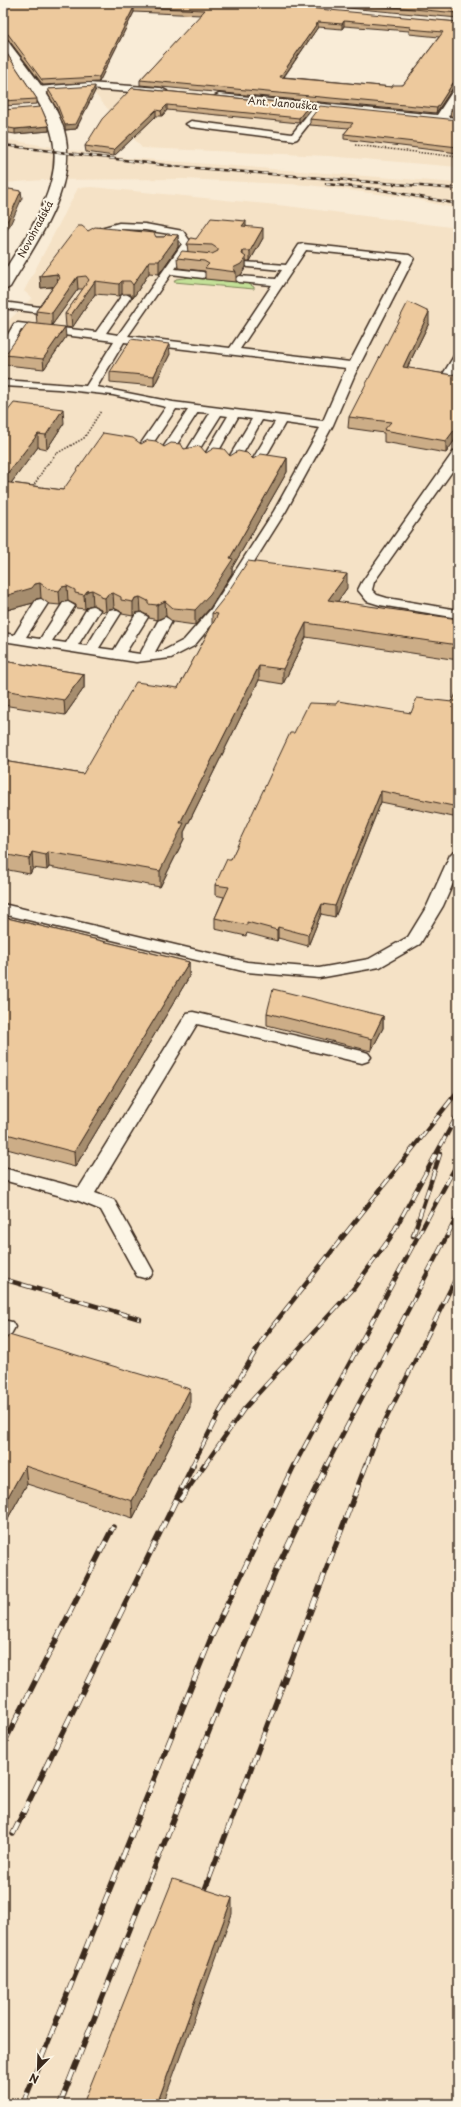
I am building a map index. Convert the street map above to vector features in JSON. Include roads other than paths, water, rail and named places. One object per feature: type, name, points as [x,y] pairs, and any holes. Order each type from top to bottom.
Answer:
[{"type":"main road","name":"Novohradská","points":[[3,287],[47,212],[57,185],[62,154],[61,140],[56,122],[42,109],[37,90],[5,47]]},
{"type":"main road","points":[[37,90],[88,86],[170,92]]},
{"type":"main road","points":[[441,119],[458,91]]},
{"type":"main road","name":"Ant. Janouška","points":[[209,96],[458,121]]},
{"type":"lane","points":[[191,124],[294,137],[319,106]]},
{"type":"lane","points":[[89,239],[93,234],[103,230],[127,225],[154,227],[179,233],[186,244],[121,338],[89,390]]},
{"type":"lane","points":[[121,238],[128,232],[141,226]]},
{"type":"lane","points":[[164,240],[169,235],[179,233]]},
{"type":"lane","points":[[3,637],[118,655],[145,657],[166,655],[189,643],[216,611],[280,511],[327,425],[354,366],[409,258],[303,247],[233,351]]},
{"type":"lane","points":[[172,264],[191,258]]},
{"type":"lane","points":[[172,264],[205,272]]},
{"type":"lane","points":[[284,275],[243,271],[284,275]]},
{"type":"lane","points":[[99,336],[126,297]]},
{"type":"lane","points":[[27,327],[47,300]]},
{"type":"lane","points":[[3,305],[40,310]]},
{"type":"lane","points":[[56,330],[65,318]]},
{"type":"lane","points":[[3,353],[18,326],[354,366]]},
{"type":"lane","points":[[458,358],[446,379],[458,385]]},
{"type":"lane","points":[[3,383],[113,392],[173,405],[327,425]]},
{"type":"lane","points":[[141,452],[173,405]]},
{"type":"lane","points":[[164,455],[194,408]]},
{"type":"lane","points":[[188,458],[218,411]]},
{"type":"lane","points":[[207,461],[235,413]]},
{"type":"lane","points":[[231,464],[259,416]]},
{"type":"lane","points":[[254,467],[282,419]]},
{"type":"lane","points":[[458,454],[368,582],[365,590],[372,598],[385,602],[458,614]]},
{"type":"lane","points":[[17,640],[41,603]]},
{"type":"lane","points":[[43,644],[68,606]]},
{"type":"lane","points":[[70,648],[93,610]]},
{"type":"lane","points":[[91,651],[114,613]]},
{"type":"lane","points":[[118,655],[141,617]]},
{"type":"lane","points":[[145,657],[165,621]]},
{"type":"lane","points":[[3,909],[247,967],[319,972],[374,963],[414,940],[435,906],[458,855]]},
{"type":"lane","points":[[84,1196],[193,1017],[362,1057]]},
{"type":"lane","points":[[3,1174],[84,1196],[108,1205],[144,1271]]},
{"type":"railway","points":[[3,145],[172,166],[458,189]]},
{"type":"railway","points":[[326,184],[382,190],[458,204]]},
{"type":"railway","points":[[192,1466],[219,1413],[264,1337],[458,1091]]},
{"type":"railway","points":[[204,1466],[244,1409],[354,1288],[390,1238],[458,1114]]},
{"type":"railway","points":[[413,1236],[440,1154]]},
{"type":"railway","points":[[294,1466],[458,1162]]},
{"type":"railway","points":[[326,1466],[458,1215]]},
{"type":"railway","points":[[366,1466],[377,1437],[458,1274]]},
{"type":"railway","points":[[3,1279],[140,1319]]},
{"type":"railway","points":[[13,1834],[193,1465]]},
{"type":"railway","points":[[180,1500],[204,1465]]},
{"type":"railway","points":[[23,2104],[211,1638],[294,1465]]},
{"type":"railway","points":[[60,2104],[225,1691],[278,1566],[327,1465]]},
{"type":"railway","points":[[201,1900],[366,1465]]},
{"type":"railway","points":[[3,1745],[113,1527]]}]
